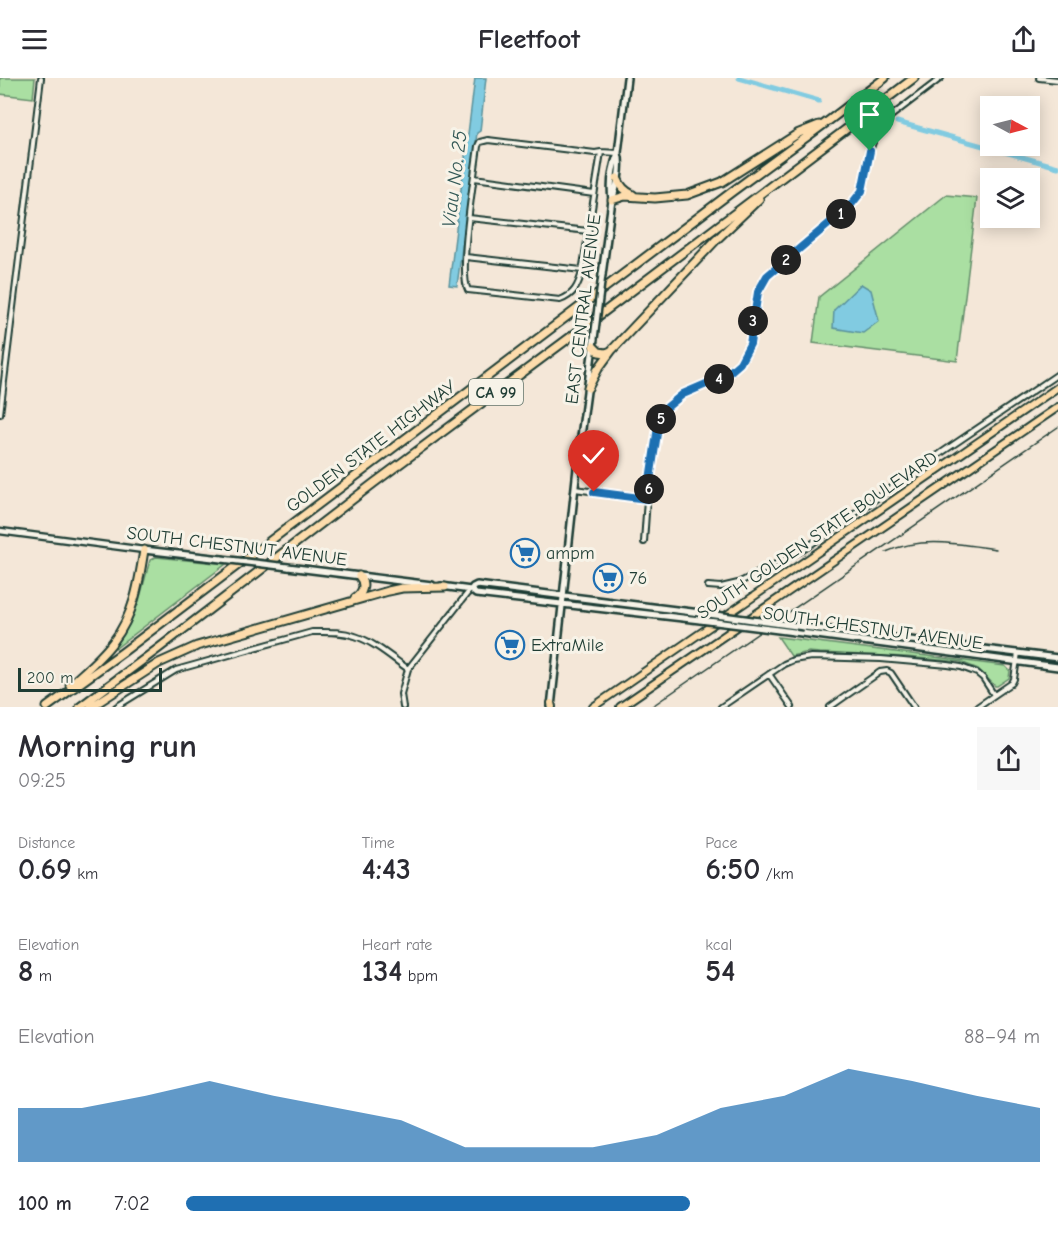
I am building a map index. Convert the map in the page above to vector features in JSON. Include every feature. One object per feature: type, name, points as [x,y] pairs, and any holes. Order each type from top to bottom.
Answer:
[{"type":"highway","name":"GOLDEN STATE HIGHWAY","points":[[50,705],[152,631],[885,78]]},
{"type":"highway","name":"GOLDEN STATE HIGHWAY","points":[[80,707],[374,483],[914,78]]},
{"type":"highway","points":[[612,201],[633,195],[655,198],[687,195],[722,182],[799,133],[827,122]]},
{"type":"highway","points":[[588,388],[612,350],[716,240],[786,174]]},
{"type":"highway","points":[[617,178],[624,190],[633,195]]},
{"type":"highway","points":[[594,343],[599,352],[606,353],[612,350]]},
{"type":"highway","points":[[50,705],[103,654],[125,624],[139,585],[144,550]]},
{"type":"highway","points":[[350,601],[362,593],[363,584],[359,576]]},
{"type":"highway","points":[[91,707],[159,663],[197,646],[395,589],[445,586]]},
{"type":"main road","name":"EAST CENTRAL AVENUE","points":[[551,706],[575,489],[612,201],[611,190],[627,78]]},
{"type":"main road","name":"EAST CENTRAL AVENUE","points":[[612,201],[616,192],[620,160],[618,153]]},
{"type":"main road","name":"SOUTH GOLDEN STATE BOULEVARD","points":[[593,707],[1058,387]]},
{"type":"main road","name":"SOUTH GOLDEN STATE BOULEVARD","points":[[620,707],[1058,407]]},
{"type":"main road","name":"SOUTH CHESTNUT AVENUE","points":[[144,550],[445,586],[471,590],[476,594],[700,620],[1058,667]]},
{"type":"main road","name":"SOUTH CHESTNUT AVENUE","points":[[471,590],[477,585],[1058,658]]},
{"type":"street","points":[[0,414],[41,78]]},
{"type":"street","points":[[644,542],[647,499],[658,427],[666,408],[683,394],[725,376],[740,363],[750,344],[758,292],[767,276],[850,206],[862,191],[870,151],[877,131],[886,120],[941,78]]},
{"type":"street","points":[[1039,78],[1058,81]]},
{"type":"street","points":[[601,152],[582,270],[579,283],[570,296],[560,300],[468,290],[465,279],[469,218],[480,142],[488,140],[596,153],[601,152],[618,153]]},
{"type":"street","points":[[474,178],[594,194]]},
{"type":"street","points":[[469,218],[588,231]]},
{"type":"street","points":[[466,257],[582,270]]},
{"type":"street","points":[[708,586],[721,587],[738,583],[803,550],[1058,374]]},
{"type":"street","points":[[575,489],[647,499]]},
{"type":"street","name":"SOUTH CHESTNUT AVENUE","points":[[0,531],[144,550]]},
{"type":"street","points":[[403,707],[401,694],[408,669],[471,590]]},
{"type":"street","points":[[116,707],[176,670],[312,632],[354,635],[370,642],[408,669]]},
{"type":"street","points":[[976,707],[1012,683],[1018,653]]},
{"type":"street","points":[[721,707],[784,664],[801,658],[845,658],[948,665],[977,673],[994,695]]},
{"type":"street","points":[[830,707],[880,672],[887,671],[914,707]]},
{"type":"street","points":[[769,674],[792,707]]},
{"type":"green space","points":[[0,78],[35,78],[33,98],[0,94]]},
{"type":"green space","points":[[946,195],[977,198],[957,361],[813,343],[819,297]]},
{"type":"green space","points":[[156,557],[226,564],[116,648],[114,646],[129,625],[139,601],[150,560]]},
{"type":"green space","points":[[778,637],[1005,666],[1010,671],[1009,678],[995,686],[978,669],[961,662],[809,652],[791,656]]},
{"type":"water","points":[[475,78],[486,78],[457,286],[449,285]]},
{"type":"water","points":[[861,284],[871,290],[879,321],[863,333],[833,328],[834,310]]},
{"type":"waterway","points":[[739,78],[819,101]]},
{"type":"waterway","points":[[897,122],[1058,167]]},
{"type":"railway","points":[[651,707],[1058,427]]},
{"type":"railway","points":[[886,552],[913,544],[927,543],[996,549]]},
{"type":"place","name":"ampm","points":[[525,553]]},
{"type":"place","name":"76","points":[[608,578]]},
{"type":"place","name":"ExtraMile","points":[[510,645]]},
{"type":"route","points":[[594,492],[647,499],[658,427],[666,408],[683,394],[725,376],[740,363],[750,344],[758,292],[767,276],[850,206],[862,191],[870,151]]},
{"type":"water label","name":"Viau No. 25","points":[[454,179]]}]
